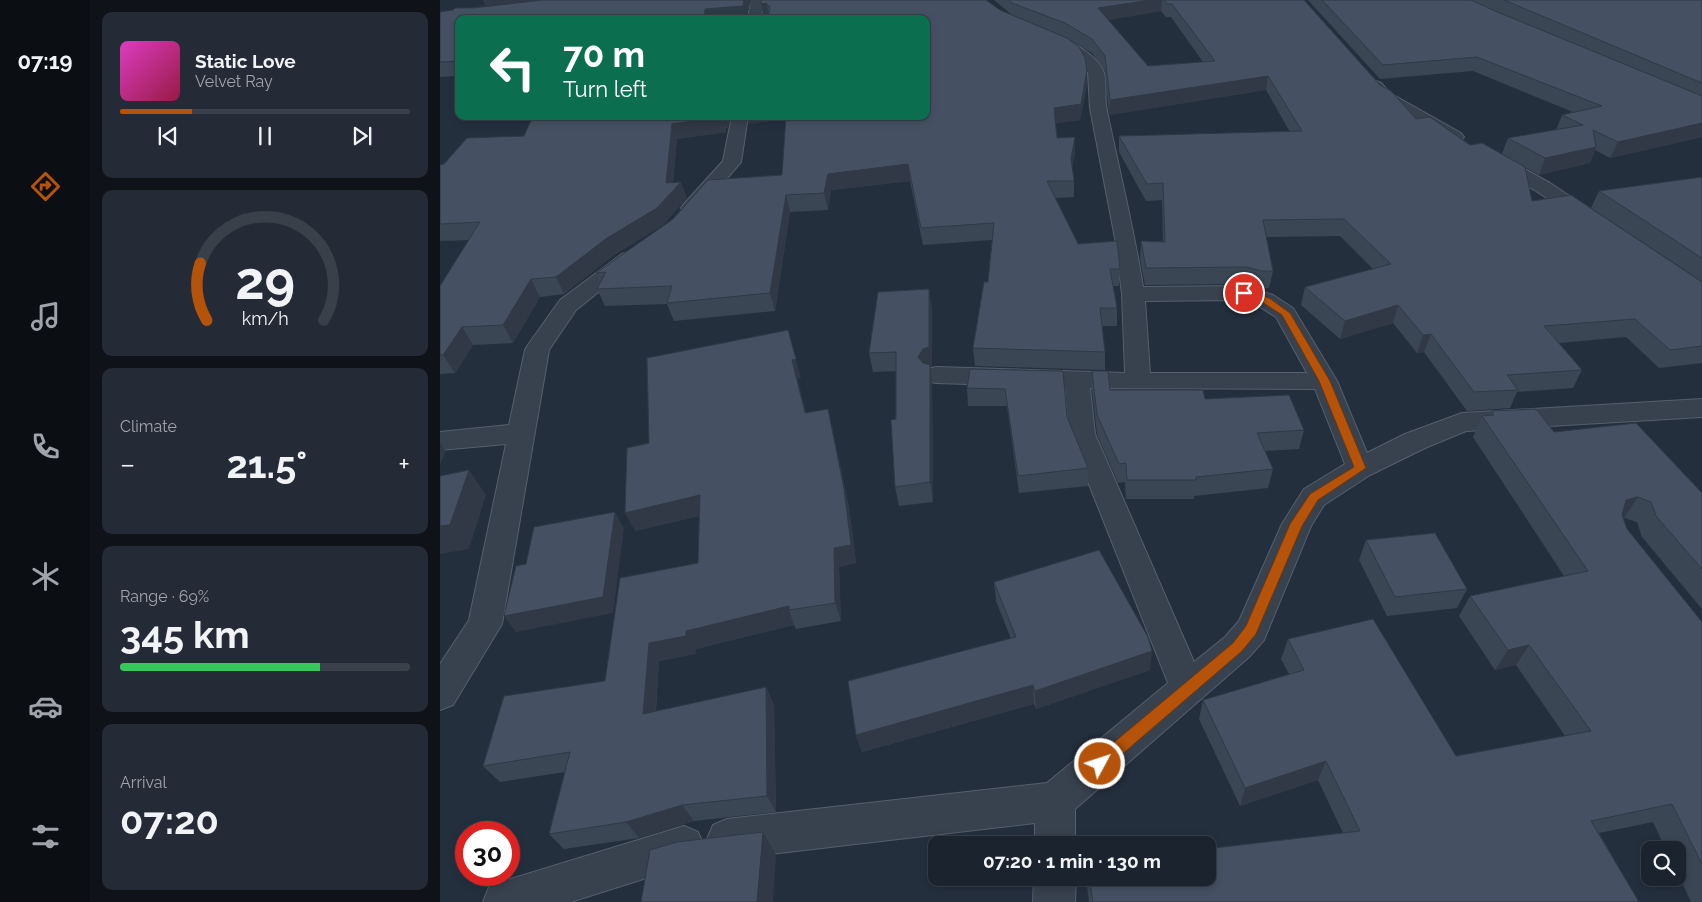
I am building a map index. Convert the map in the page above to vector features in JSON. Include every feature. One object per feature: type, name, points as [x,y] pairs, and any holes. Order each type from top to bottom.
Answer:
[{"type":"street","points":[[755,15],[757,0]]},
{"type":"street","points":[[1041,34],[1068,45],[1086,59],[1096,72],[1098,108],[1125,238],[1133,294],[1138,381]]},
{"type":"street","points":[[1364,74],[1384,96],[1468,144]]},
{"type":"street","points":[[678,223],[732,162],[739,120]]},
{"type":"street","points":[[1484,154],[1543,187],[1598,225]]},
{"type":"street","points":[[440,694],[485,624],[537,350],[568,305],[623,262],[647,246]]},
{"type":"street","points":[[1133,294],[1244,293],[1265,300],[1285,313],[1324,381],[1360,468]]},
{"type":"street","points":[[936,375],[1138,381],[1324,381]]},
{"type":"street","points":[[1077,380],[1082,434],[1188,689]]},
{"type":"street","points":[[504,902],[694,843],[1056,802],[1238,647],[1252,630],[1297,524],[1314,497],[1360,468],[1415,441],[1462,422],[1702,408]]},
{"type":"street","points":[[440,441],[521,433]]},
{"type":"street","points":[[1055,836],[1056,802]]},
{"type":"street","points":[[1054,902],[1055,886]]},
{"type":"building","points":[[543,0],[744,0],[743,6],[705,9],[704,15],[455,15],[455,61],[440,62],[440,12],[455,8],[473,8]]},
{"type":"building","points":[[761,0],[986,0],[1000,10],[1067,38],[1079,47],[1085,58],[1087,71],[1081,104],[1054,108],[1057,138],[1075,137],[1071,158],[1074,181],[1047,181],[1078,244],[1117,241],[1120,269],[1110,269],[1117,308],[1100,308],[1105,352],[973,348],[984,282],[988,282],[994,223],[921,228],[908,164],[828,174],[824,193],[786,195],[770,293],[667,303],[672,286],[597,289],[606,272],[596,273],[673,219],[708,180],[782,175],[786,120],[930,120],[930,15],[769,15],[770,6],[767,6],[767,3],[761,4]]},
{"type":"building","points":[[1009,0],[1151,0],[1098,8],[1148,66],[1215,61],[1172,4],[1167,4],[1164,0],[1304,0],[1380,85],[1391,91],[1416,119],[1430,117],[1470,145],[1482,143],[1525,167],[1532,201],[1571,195],[1702,282],[1702,346],[1670,350],[1635,319],[1544,326],[1582,370],[1507,375],[1518,390],[1474,392],[1431,334],[1423,335],[1398,305],[1345,321],[1305,287],[1391,264],[1344,219],[1263,220],[1273,271],[1261,271],[1247,267],[1146,268],[1141,241],[1165,242],[1163,183],[1147,184],[1119,136],[1302,131],[1268,76],[1110,100],[1105,56],[1092,39],[1065,23],[1012,3]]},
{"type":"building","points":[[1322,0],[1471,0],[1702,96],[1702,123],[1618,142],[1593,130],[1596,147],[1545,158],[1508,138],[1583,125],[1562,115],[1602,106],[1477,57],[1383,65]]},
{"type":"building","points":[[1504,0],[1702,0],[1702,83]]},
{"type":"building","points":[[531,120],[701,120],[672,124],[666,183],[681,182],[657,208],[607,238],[556,277],[531,279],[503,325],[462,327],[443,355],[440,355],[440,286],[480,222],[440,224],[440,165],[444,164],[467,138],[524,136]]},
{"type":"building","points":[[1702,177],[1702,258],[1599,191]]},
{"type":"building","points":[[929,289],[929,347],[923,349],[918,357],[923,363],[930,365],[930,482],[895,487],[891,420],[896,419],[896,352],[869,353],[878,292]]},
{"type":"building","points":[[788,330],[796,359],[792,360],[805,413],[828,409],[844,489],[851,545],[834,548],[835,603],[789,610],[789,606],[686,631],[686,636],[649,643],[643,714],[766,687],[767,796],[682,805],[626,822],[549,834],[570,752],[483,766],[504,696],[605,681],[620,578],[698,563],[700,495],[625,513],[627,448],[649,443],[647,358]]},
{"type":"building","points":[[970,369],[1063,371],[1067,417],[1088,468],[1018,476],[1005,389],[967,388]]},
{"type":"building","points":[[1092,371],[1108,371],[1110,390],[1203,390],[1205,399],[1289,395],[1304,430],[1257,433],[1273,469],[1196,477],[1196,480],[1127,480],[1126,463],[1119,464],[1097,415]]},
{"type":"building","points":[[1536,409],[1554,432],[1636,423],[1702,493],[1702,569],[1656,516],[1651,502],[1638,497],[1626,500],[1622,515],[1627,529],[1702,622],[1702,864],[1672,804],[1591,821],[1639,902],[1093,902],[1090,886],[1216,886],[1216,848],[1360,831],[1326,761],[1245,788],[1203,700],[1304,670],[1288,639],[1373,619],[1456,756],[1591,731],[1529,645],[1508,650],[1470,596],[1588,571],[1482,416],[1494,415],[1491,411]]},
{"type":"building","points":[[469,470],[450,525],[440,526],[440,476]]},
{"type":"building","points":[[615,512],[603,597],[504,616],[516,566],[526,564],[534,527]]},
{"type":"building","points":[[1435,533],[1467,589],[1395,597],[1366,540]]},
{"type":"building","points":[[1099,550],[1148,637],[1152,651],[1035,691],[1033,685],[856,735],[848,681],[1016,637],[994,582]]},
{"type":"building","points":[[763,832],[757,902],[641,902],[650,850],[677,842]]},
{"type":"route","points":[[1100,764],[1238,647],[1252,630],[1297,524],[1314,497],[1360,468],[1324,381],[1285,313],[1265,300],[1244,293]]}]
